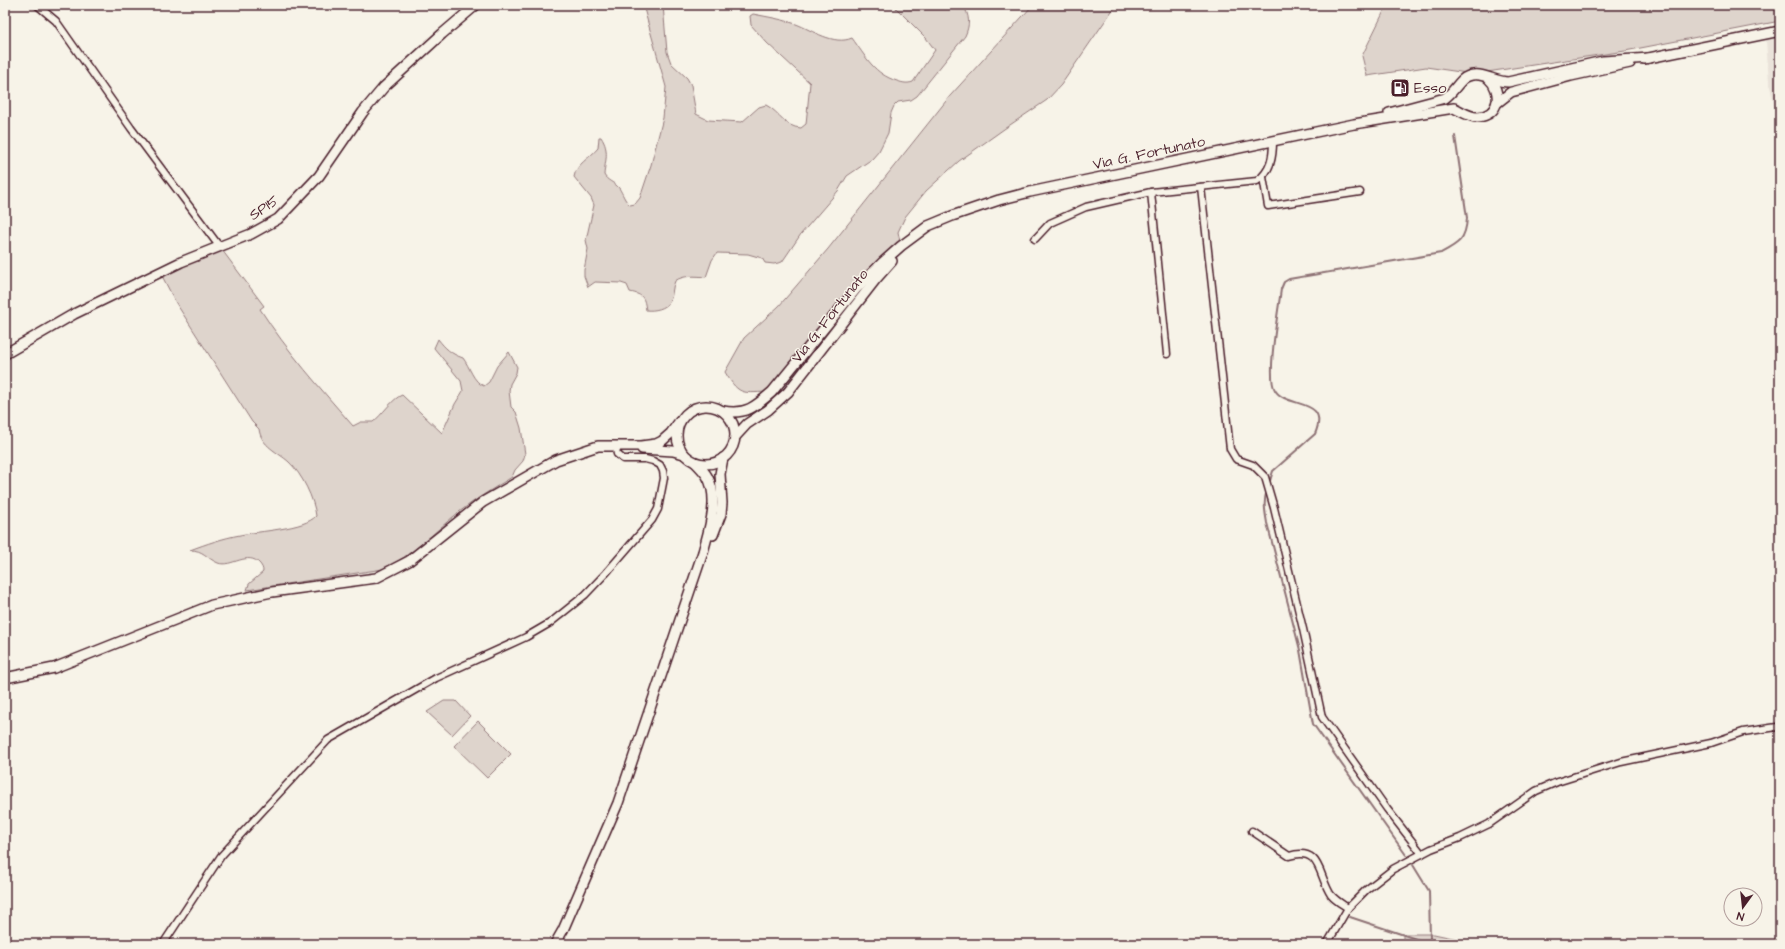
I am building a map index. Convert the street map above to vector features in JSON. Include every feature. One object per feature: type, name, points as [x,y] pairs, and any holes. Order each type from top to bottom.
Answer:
[{"type":"main road","name":"SP15","points":[[5,354],[74,314],[181,262],[251,234],[278,219],[319,176],[364,112],[384,87],[476,5]]},
{"type":"main road","points":[[1354,124],[1454,108],[1468,115],[1482,116],[1493,109],[1497,103],[1511,92],[1571,76],[1650,58],[1780,31]]},
{"type":"main road","points":[[1354,124],[1444,98],[1467,76],[1481,75],[1508,82],[1602,61],[1650,58]]},
{"type":"main road","points":[[1488,78],[1493,82],[1497,89],[1497,103]]},
{"type":"main road","points":[[1457,87],[1456,100],[1463,112]]},
{"type":"main road","name":"Via G. Fortunato","points":[[723,412],[733,413],[745,411],[755,407],[772,392],[857,288],[901,246],[928,226],[992,202],[1030,192],[1354,124]]},
{"type":"main road","name":"Via G. Fortunato","points":[[735,437],[747,424],[768,410],[788,392],[889,264],[904,250],[952,216]]},
{"type":"main road","points":[[626,446],[652,444],[662,441],[672,433],[689,411],[700,406],[712,406],[723,412],[732,423],[735,437],[730,451],[722,458],[706,464],[695,462]]},
{"type":"main road","points":[[679,422],[676,439],[684,454]]},
{"type":"main road","points":[[5,678],[54,668],[212,605],[272,592],[376,578],[410,561],[483,502],[556,460],[598,446],[626,446],[649,451],[673,451],[684,454],[695,462],[707,477],[711,488],[712,508],[709,530],[703,552],[618,803],[563,930],[554,944]]},
{"type":"main road","points":[[703,552],[713,536],[720,514],[722,503],[720,474],[722,458]]},
{"type":"street","points":[[37,5],[56,21],[131,128],[219,246]]},
{"type":"street","points":[[1035,239],[1050,223],[1086,207],[1150,192],[1257,181],[1263,177],[1273,157],[1273,141]]},
{"type":"street","points":[[1263,177],[1268,206],[1360,192]]},
{"type":"street","points":[[1201,187],[1230,449],[1236,459],[1253,465],[1265,477],[1303,629],[1322,717],[1387,809],[1422,854]]},
{"type":"street","points":[[1150,192],[1167,354]]},
{"type":"street","points":[[163,944],[221,856],[328,740],[436,678],[526,637],[550,623],[585,595],[606,572],[652,520],[658,509],[664,478],[660,465],[645,459],[623,459],[617,454],[615,445]]},
{"type":"street","points":[[1329,943],[1348,908],[1366,890],[1393,869],[1422,854],[1489,824],[1536,791],[1557,782],[1621,762],[1711,743],[1743,732],[1777,727],[1780,728]]},
{"type":"street","points":[[1252,831],[1289,856],[1306,854],[1315,859],[1331,895],[1338,902],[1348,908]]},
{"type":"shaded area","points":[[643,5],[663,5],[667,52],[671,63],[687,78],[691,85],[696,114],[708,120],[742,122],[759,107],[766,105],[790,125],[801,128],[806,124],[810,83],[767,43],[751,25],[750,16],[753,14],[791,22],[831,39],[845,40],[852,38],[876,69],[889,78],[903,83],[913,82],[935,50],[926,38],[893,5],[963,5],[968,17],[968,28],[965,36],[917,96],[911,100],[898,102],[894,106],[891,113],[888,133],[879,151],[872,159],[847,176],[838,191],[801,234],[782,262],[774,264],[765,263],[762,258],[748,254],[717,253],[712,260],[706,277],[690,276],[678,279],[675,281],[671,299],[666,306],[656,310],[646,310],[645,303],[641,296],[630,292],[627,285],[621,283],[595,282],[588,287],[584,276],[588,249],[586,240],[594,205],[591,198],[574,177],[577,168],[598,148],[599,137],[601,137],[606,151],[605,177],[619,188],[630,205],[635,204],[640,198],[651,165],[663,118],[666,87]]},
{"type":"shaded area","points":[[1033,5],[1116,5],[1061,85],[1047,100],[959,161],[926,191],[905,217],[898,232],[901,246],[883,262],[772,392],[749,393],[739,390],[725,372],[744,338],[779,306],[828,249],[950,96]]},
{"type":"shaded area","points":[[1387,5],[1780,5],[1780,21],[1625,51],[1474,74],[1426,67],[1367,76],[1362,56]]},
{"type":"shaded area","points":[[1780,37],[1780,135],[1769,81],[1766,40]]},
{"type":"shaded area","points":[[219,246],[264,306],[260,309],[281,340],[353,426],[361,422],[373,422],[402,395],[442,433],[455,404],[463,391],[461,381],[434,348],[438,339],[455,355],[463,358],[474,378],[484,386],[489,382],[497,366],[509,352],[517,367],[516,373],[510,384],[509,391],[511,407],[516,412],[521,428],[525,454],[523,461],[515,470],[512,477],[465,507],[404,557],[383,569],[247,590],[249,584],[263,572],[260,564],[255,560],[245,559],[223,564],[214,561],[199,551],[190,550],[234,536],[292,527],[302,524],[316,516],[313,502],[303,480],[289,462],[263,440],[259,429],[252,422],[176,303],[160,272]]},
{"type":"shaded area","points":[[444,701],[456,701],[470,716],[452,735],[427,712]]},
{"type":"shaded area","points":[[478,721],[511,754],[487,778],[454,746]]},
{"type":"shaded area","points":[[1403,934],[1434,934],[1481,944],[1403,944]]},
{"type":"waterway","points":[[1269,484],[1273,471],[1315,434],[1318,422],[1317,414],[1312,409],[1281,396],[1275,390],[1273,383],[1272,357],[1281,289],[1284,282],[1289,279],[1441,253],[1456,244],[1463,236],[1467,218],[1455,136]]},
{"type":"waterway","points":[[1267,490],[1265,503],[1267,523],[1300,650],[1313,724],[1406,855]]},
{"type":"waterway","points":[[1413,865],[1429,891],[1430,939],[1433,944]]},
{"type":"waterway","points":[[1350,917],[1431,944]]},
{"type":"place","name":"Esso","points":[[1400,88]]}]
